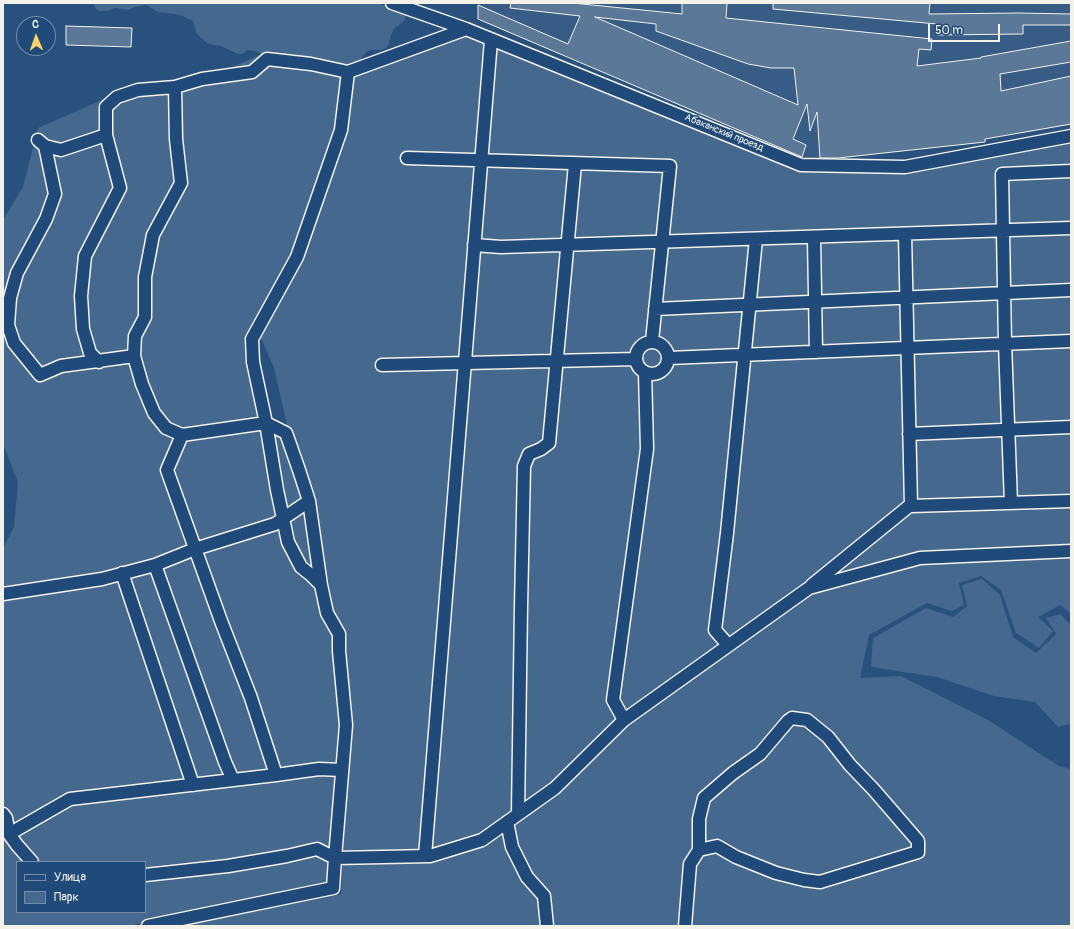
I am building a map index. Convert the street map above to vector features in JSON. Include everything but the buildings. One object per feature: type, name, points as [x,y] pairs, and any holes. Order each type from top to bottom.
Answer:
[{"type":"lane","name":"Абаканский проезд","points":[[392,3],[466,29],[801,164],[905,167],[1071,136]]},
{"type":"lane","points":[[99,362],[90,353],[83,329],[81,296],[85,256],[120,188],[106,135],[106,107],[117,97],[138,90],[175,87],[202,79],[252,72],[267,59],[311,64],[348,72],[466,29]]},
{"type":"lane","points":[[425,856],[491,40]]},
{"type":"lane","points":[[321,585],[300,567],[288,542],[254,362],[252,340],[297,257],[341,130],[348,72]]},
{"type":"lane","points":[[148,926],[333,888],[346,725],[339,651],[339,634],[327,613],[321,585],[309,501],[286,433],[266,424],[182,435],[166,428],[154,413],[142,384],[134,356],[136,336],[146,317],[145,277],[153,235],[181,183],[176,140],[175,87]]},
{"type":"lane","points":[[106,135],[61,150],[42,143],[55,194],[46,219],[17,273],[10,298],[8,325],[14,343],[40,375],[60,366],[99,362],[134,356]]},
{"type":"lane","points":[[407,158],[670,166],[652,342]]},
{"type":"lane","points":[[518,814],[524,466],[528,454],[541,450],[549,443],[575,164]]},
{"type":"lane","points":[[1011,503],[1005,344],[1002,174],[1071,171]]},
{"type":"lane","points":[[474,245],[501,247],[1071,228]]},
{"type":"lane","points":[[905,234],[911,506]]},
{"type":"lane","points":[[814,237],[816,352]]},
{"type":"lane","points":[[728,645],[715,630],[727,532],[756,239]]},
{"type":"lane","points":[[655,309],[1071,290]]},
{"type":"lane","points":[[669,358],[1071,341]]},
{"type":"lane","points":[[646,342],[657,342],[662,344],[668,352],[669,358],[668,363],[661,372],[650,374],[641,369],[636,359],[636,354],[638,349],[646,342]]},
{"type":"lane","points":[[382,365],[636,359]]},
{"type":"lane","points":[[624,720],[613,700],[647,449],[645,372]]},
{"type":"lane","points":[[909,434],[1071,427]]},
{"type":"lane","points":[[182,435],[167,470],[221,621],[252,698],[276,775]]},
{"type":"lane","points":[[3,594],[102,579],[155,565],[195,549],[275,524],[309,501]]},
{"type":"lane","points":[[146,876],[228,866],[317,849],[335,858],[430,856],[482,840],[555,788],[624,720],[809,588],[908,507],[1071,501]]},
{"type":"lane","points":[[809,588],[920,558],[1071,551]]},
{"type":"lane","points":[[155,565],[225,762],[233,780]]},
{"type":"lane","points":[[122,574],[193,785]]},
{"type":"lane","points":[[685,926],[690,864],[699,850],[700,819],[704,798],[733,773],[760,754],[792,718],[807,720],[828,737],[850,765],[874,790],[918,841],[918,852],[820,882],[804,880],[776,873],[736,857],[717,846],[699,850]]},
{"type":"lane","points":[[9,834],[70,799],[319,769],[342,770]]},
{"type":"lane","points":[[3,814],[6,818],[9,834],[31,861]]},
{"type":"lane","points":[[507,822],[512,846],[518,859],[527,877],[544,896],[548,926]]},
{"type":"shaded area","points":[[478,3],[1071,3],[1071,125],[988,139],[985,142],[821,160],[802,157],[478,19]]},
{"type":"green space","points":[[93,3],[377,3],[404,13],[406,16],[404,21],[393,30],[389,44],[386,48],[367,51],[355,65],[337,130],[292,256],[247,339],[266,430],[283,439],[304,498],[334,633],[342,725],[330,881],[321,886],[128,926],[3,926],[3,548],[14,527],[18,482],[3,444],[3,220],[23,187],[38,128],[127,89],[219,73],[262,54],[247,50],[242,54],[238,54],[221,46],[207,43],[196,32],[193,21],[176,14],[158,12],[146,5],[128,10],[114,8],[107,11],[99,11]]},
{"type":"green space","points":[[465,37],[801,172],[908,173],[1002,152],[1071,139],[1071,614],[1060,605],[1038,617],[1053,631],[1039,648],[1016,633],[1001,590],[981,576],[959,583],[964,605],[952,611],[927,603],[869,635],[860,678],[901,676],[988,720],[1059,766],[1071,769],[1071,926],[184,926],[341,894],[350,725],[315,495],[288,429],[274,368],[261,338],[303,258],[347,131],[354,76]]},
{"type":"green space","points":[[982,579],[1000,595],[1013,637],[1036,653],[1056,634],[1046,618],[1061,614],[1071,626],[1071,724],[1058,727],[1035,702],[994,696],[937,677],[871,667],[873,638],[926,608],[953,617],[967,606],[962,585]]}]
